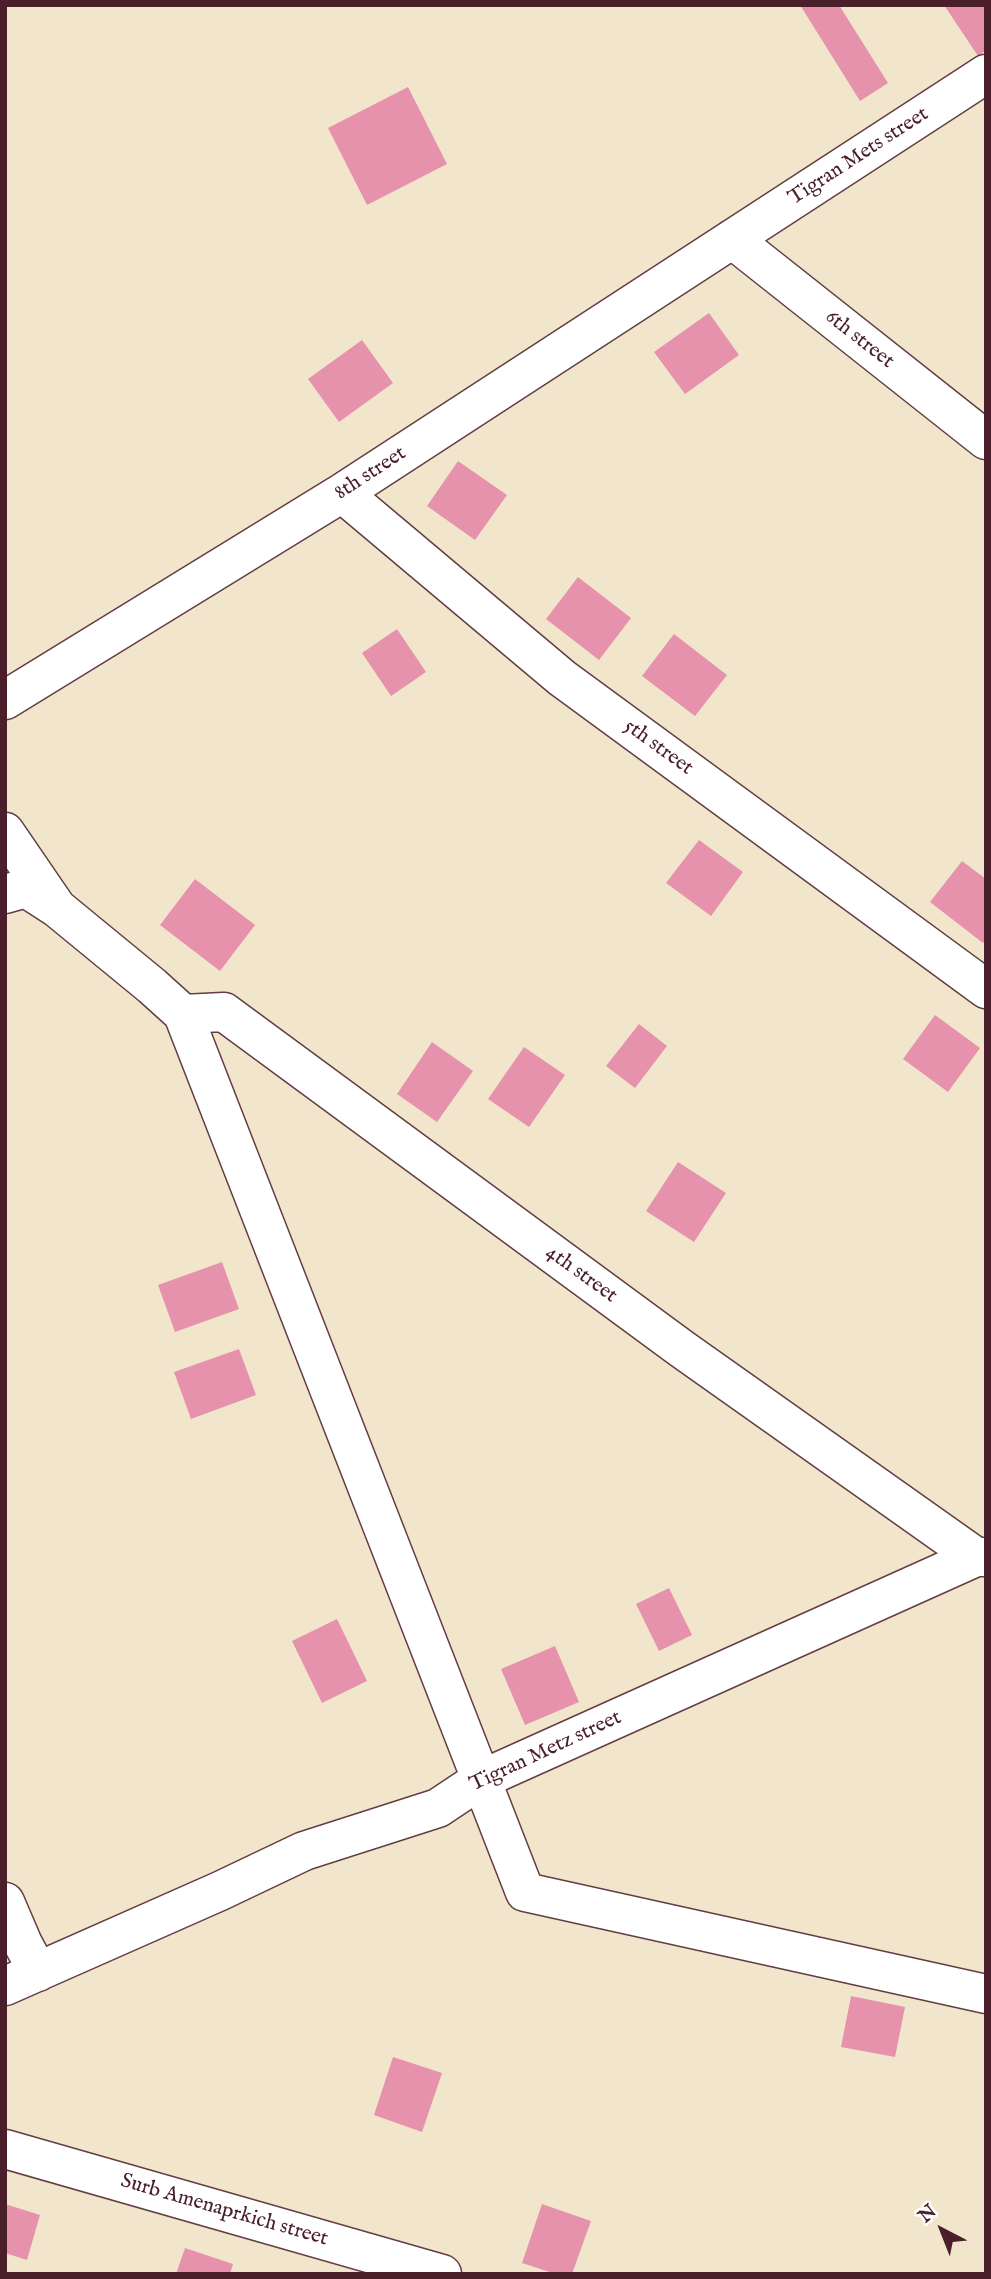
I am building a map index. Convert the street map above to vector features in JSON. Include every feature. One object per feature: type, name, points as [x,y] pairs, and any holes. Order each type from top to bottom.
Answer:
[{"type":"street","name":"Tigran Mets street","points":[[732,240],[986,74]]},
{"type":"street","name":"6th street","points":[[732,240],[986,440]]},
{"type":"street","name":"8th street","points":[[5,700],[342,493],[732,240]]},
{"type":"street","name":"5th street","points":[[342,493],[562,678],[986,989]]},
{"type":"street","points":[[5,832],[57,908]]},
{"type":"street","points":[[5,894],[26,888],[57,908],[183,1014],[526,1892],[986,1994]]},
{"type":"street","name":"4th street","points":[[183,1014],[224,1012],[682,1349],[981,1557]]},
{"type":"street","name":"Tigran Metz street","points":[[5,1902],[23,1944],[22,1979],[304,1851],[438,1808],[481,1780],[981,1557]]},
{"type":"street","name":"Surb Amenaprkich street","points":[[5,2149],[442,2274]]},
{"type":"building","points":[[800,5],[839,5],[888,83],[860,101]]},
{"type":"building","points":[[944,5],[986,5],[986,50],[978,56]]},
{"type":"building","points":[[408,87],[447,164],[367,205],[328,128]]},
{"type":"building","points":[[709,313],[739,355],[685,394],[654,352]]},
{"type":"building","points":[[362,340],[393,383],[339,422],[308,379]]},
{"type":"building","points":[[458,461],[507,495],[475,540],[427,506]]},
{"type":"building","points":[[578,577],[631,618],[599,660],[546,619]]},
{"type":"building","points":[[397,629],[426,672],[391,696],[362,653]]},
{"type":"building","points":[[674,634],[727,675],[695,716],[642,676]]},
{"type":"building","points":[[699,840],[743,872],[711,916],[666,883]]},
{"type":"building","points":[[962,861],[986,879],[986,938],[983,943],[930,902]]},
{"type":"building","points":[[195,879],[255,925],[220,971],[160,925]]},
{"type":"building","points":[[935,1015],[980,1048],[948,1092],[903,1059]]},
{"type":"building","points":[[639,1024],[667,1046],[635,1088],[606,1066]]},
{"type":"building","points":[[432,1042],[473,1071],[437,1122],[397,1094]]},
{"type":"building","points":[[524,1047],[565,1075],[529,1127],[488,1099]]},
{"type":"building","points":[[678,1162],[726,1193],[694,1242],[646,1211]]},
{"type":"building","points":[[222,1262],[239,1309],[175,1332],[158,1285]]},
{"type":"building","points":[[239,1349],[256,1395],[191,1419],[174,1372]]},
{"type":"building","points":[[669,1588],[692,1635],[659,1651],[636,1604]]},
{"type":"building","points":[[337,1619],[367,1681],[322,1703],[292,1641]]},
{"type":"building","points":[[555,1646],[579,1702],[525,1725],[501,1669]]},
{"type":"building","points":[[851,1996],[905,2007],[895,2057],[841,2047]]},
{"type":"building","points":[[393,2057],[442,2073],[422,2132],[374,2115]]},
{"type":"building","points":[[5,2204],[40,2215],[27,2260],[5,2253]]},
{"type":"building","points":[[542,2204],[591,2221],[572,2274],[556,2274],[522,2263]]},
{"type":"building","points":[[185,2248],[233,2264],[230,2274],[176,2274]]}]
